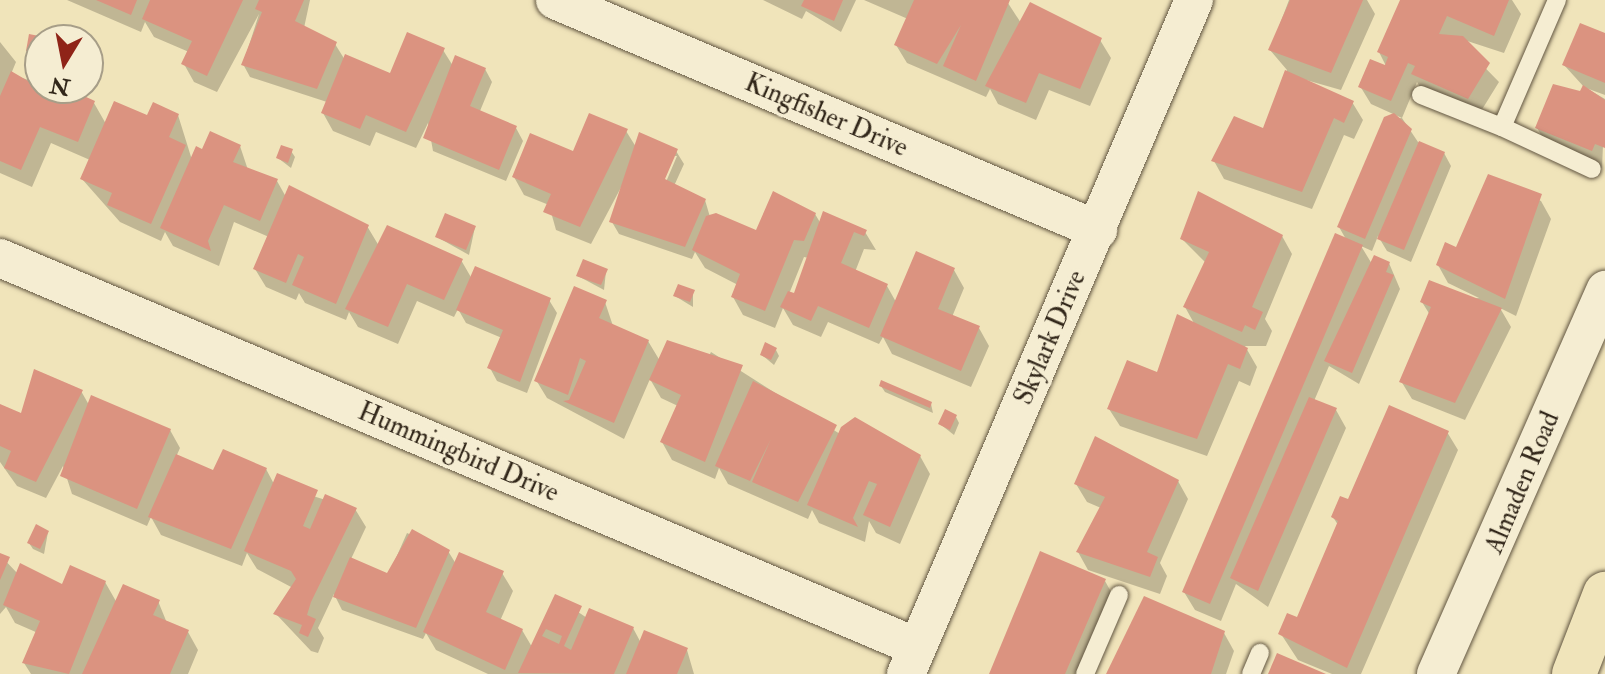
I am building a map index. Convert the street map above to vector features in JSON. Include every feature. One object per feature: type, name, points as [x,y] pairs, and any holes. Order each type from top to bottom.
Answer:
[{"type":"main road","points":[[1574,674],[1605,594]]},
{"type":"street","name":"Kingfisher Drive","points":[[555,0],[1098,230]]},
{"type":"street","name":"Skylark Drive","points":[[911,661],[1194,0]]},
{"type":"street","name":"Hummingbird Drive","points":[[0,258],[911,661]]},
{"type":"street","name":"Almaden Road","points":[[1436,674],[1605,290]]},
{"type":"lane","points":[[1502,127],[1557,0]]},
{"type":"lane","points":[[1421,95],[1502,127],[1592,169]]},
{"type":"lane","points":[[1085,674],[1119,595]]},
{"type":"lane","points":[[1251,674],[1260,653]]},
{"type":"building","points":[[96,0],[137,0],[131,15]]},
{"type":"building","points":[[150,0],[243,0],[207,76],[181,64],[192,41],[142,19]]},
{"type":"building","points":[[259,0],[304,0],[295,21],[337,42],[317,89],[241,65],[262,12],[255,9]]},
{"type":"building","points":[[804,0],[843,0],[834,21],[801,6]]},
{"type":"building","points":[[914,0],[1010,0],[976,81],[943,66],[961,25],[937,64],[894,45]]},
{"type":"building","points":[[1290,0],[1363,0],[1331,73],[1268,50]]},
{"type":"building","points":[[1400,0],[1509,0],[1494,36],[1447,16],[1439,34],[1463,36],[1490,63],[1468,99],[1411,74],[1415,66],[1408,63],[1391,101],[1358,87],[1370,59],[1385,65],[1388,57],[1377,52]]},
{"type":"building","points":[[1030,2],[1102,38],[1080,89],[1039,73],[1026,103],[985,86]]},
{"type":"building","points":[[1580,23],[1605,33],[1605,83],[1562,65]]},
{"type":"building","points":[[407,32],[445,48],[406,132],[366,115],[360,129],[321,113],[345,54],[390,73]]},
{"type":"building","points":[[455,55],[486,68],[470,106],[517,126],[499,170],[423,138]]},
{"type":"building","points":[[1285,70],[1354,101],[1344,123],[1334,118],[1302,192],[1211,161],[1234,116],[1263,128]]},
{"type":"building","points":[[11,71],[24,79],[24,104],[94,104],[78,142],[40,127],[21,170],[0,161],[0,96]]},
{"type":"building","points":[[1553,84],[1580,91],[1583,85],[1605,100],[1605,148],[1595,144],[1592,151],[1535,128]]},
{"type":"building","points":[[114,101],[147,115],[153,102],[179,114],[169,137],[186,145],[151,224],[107,205],[112,193],[80,179]]},
{"type":"building","points":[[589,113],[628,129],[580,227],[543,212],[551,194],[512,177],[530,133],[573,151]]},
{"type":"building","points":[[1394,113],[1412,129],[1365,239],[1337,227],[1384,117]]},
{"type":"building","points":[[210,131],[241,145],[233,162],[278,179],[260,221],[224,205],[208,241],[211,251],[160,228],[196,146],[202,149]]},
{"type":"building","points":[[639,132],[678,149],[665,179],[706,199],[685,247],[609,222]]},
{"type":"building","points":[[1419,141],[1445,152],[1404,250],[1377,239]]},
{"type":"building","points":[[281,145],[293,149],[288,163],[276,158]]},
{"type":"building","points":[[1488,174],[1542,194],[1505,299],[1436,265],[1445,242],[1456,247]]},
{"type":"building","points":[[289,185],[369,225],[336,304],[292,285],[304,257],[298,254],[286,283],[253,269]]},
{"type":"building","points":[[773,191],[816,213],[804,241],[794,240],[765,311],[731,297],[740,274],[692,250],[706,216],[716,213],[756,230]]},
{"type":"building","points":[[1198,191],[1283,235],[1252,307],[1263,312],[1255,330],[1245,325],[1242,332],[1183,307],[1209,252],[1180,239]]},
{"type":"building","points":[[823,211],[867,230],[864,236],[854,232],[841,263],[888,284],[869,328],[818,306],[811,321],[780,307],[788,291],[794,293]]},
{"type":"building","points":[[445,213],[476,226],[466,250],[435,237]]},
{"type":"building","points":[[387,225],[463,259],[444,300],[407,284],[388,327],[345,309]]},
{"type":"building","points":[[1335,233],[1363,245],[1210,604],[1182,592]]},
{"type":"building","points":[[916,251],[955,268],[938,309],[980,326],[961,371],[880,336]]},
{"type":"building","points":[[1374,255],[1390,262],[1386,272],[1394,275],[1352,373],[1324,361]]},
{"type":"building","points":[[583,259],[608,269],[601,285],[576,276]]},
{"type":"building","points":[[475,266],[551,298],[520,382],[487,368],[503,330],[456,310]]},
{"type":"building","points":[[1429,280],[1502,308],[1455,403],[1399,382],[1431,307],[1420,302]]},
{"type":"building","points":[[678,284],[695,290],[690,302],[673,296]]},
{"type":"building","points":[[574,286],[607,300],[599,318],[649,340],[614,423],[563,401],[569,400],[586,361],[580,358],[568,395],[534,381]]},
{"type":"building","points":[[1177,314],[1248,348],[1240,369],[1228,364],[1197,439],[1107,409],[1127,360],[1157,372]]},
{"type":"building","points":[[667,340],[743,365],[705,462],[660,442],[681,395],[649,380]]},
{"type":"building","points":[[765,342],[777,348],[771,360],[760,355]]},
{"type":"building","points":[[34,369],[83,390],[36,482],[4,468],[11,451],[0,446],[0,404],[21,413]]},
{"type":"building","points":[[881,380],[932,402],[930,408],[879,386]]},
{"type":"building","points":[[753,381],[837,425],[798,502],[752,482],[771,439],[750,481],[715,466]]},
{"type":"building","points":[[91,395],[171,429],[137,509],[60,476]]},
{"type":"building","points":[[1309,397],[1337,408],[1258,591],[1230,578]]},
{"type":"building","points":[[1389,405],[1449,431],[1347,668],[1278,634],[1287,613],[1297,617],[1338,521],[1331,517],[1340,496],[1348,499]]},
{"type":"building","points":[[945,409],[957,415],[950,430],[938,424]]},
{"type":"building","points":[[855,417],[921,455],[890,527],[863,515],[877,484],[869,481],[853,518],[858,527],[807,505],[841,427]]},
{"type":"building","points":[[1095,436],[1179,480],[1147,552],[1158,557],[1150,577],[1076,552],[1105,497],[1074,484]]},
{"type":"building","points":[[223,449],[267,468],[231,549],[148,517],[176,454],[213,470]]},
{"type":"building","points":[[277,473],[318,490],[303,526],[310,529],[325,494],[357,508],[311,602],[307,615],[316,619],[308,637],[299,633],[302,625],[273,614],[296,579],[291,571],[244,551]]},
{"type":"building","points":[[36,524],[49,531],[40,549],[27,543]]},
{"type":"building","points":[[412,529],[450,550],[416,628],[333,597],[350,557],[387,573]]},
{"type":"building","points":[[1040,551],[1106,579],[1065,674],[989,674]]},
{"type":"building","points":[[459,552],[504,571],[486,612],[523,629],[505,670],[423,632]]},
{"type":"building","points":[[0,553],[10,557],[0,580]]},
{"type":"building","points":[[20,563],[62,584],[70,565],[106,581],[69,674],[22,663],[40,621],[3,605]]},
{"type":"building","points":[[123,584],[160,600],[153,615],[189,630],[170,674],[82,674]]},
{"type":"building","points":[[555,594],[582,606],[564,646],[571,650],[589,608],[634,627],[614,674],[518,673]],"holes":[[[546,629],[562,636],[559,644],[542,636]]]},
{"type":"building","points":[[1144,596],[1225,631],[1211,674],[1106,674]]},
{"type":"building","points":[[644,630],[688,648],[677,674],[626,674]]},
{"type":"building","points":[[1277,653],[1326,674],[1268,674]]}]
